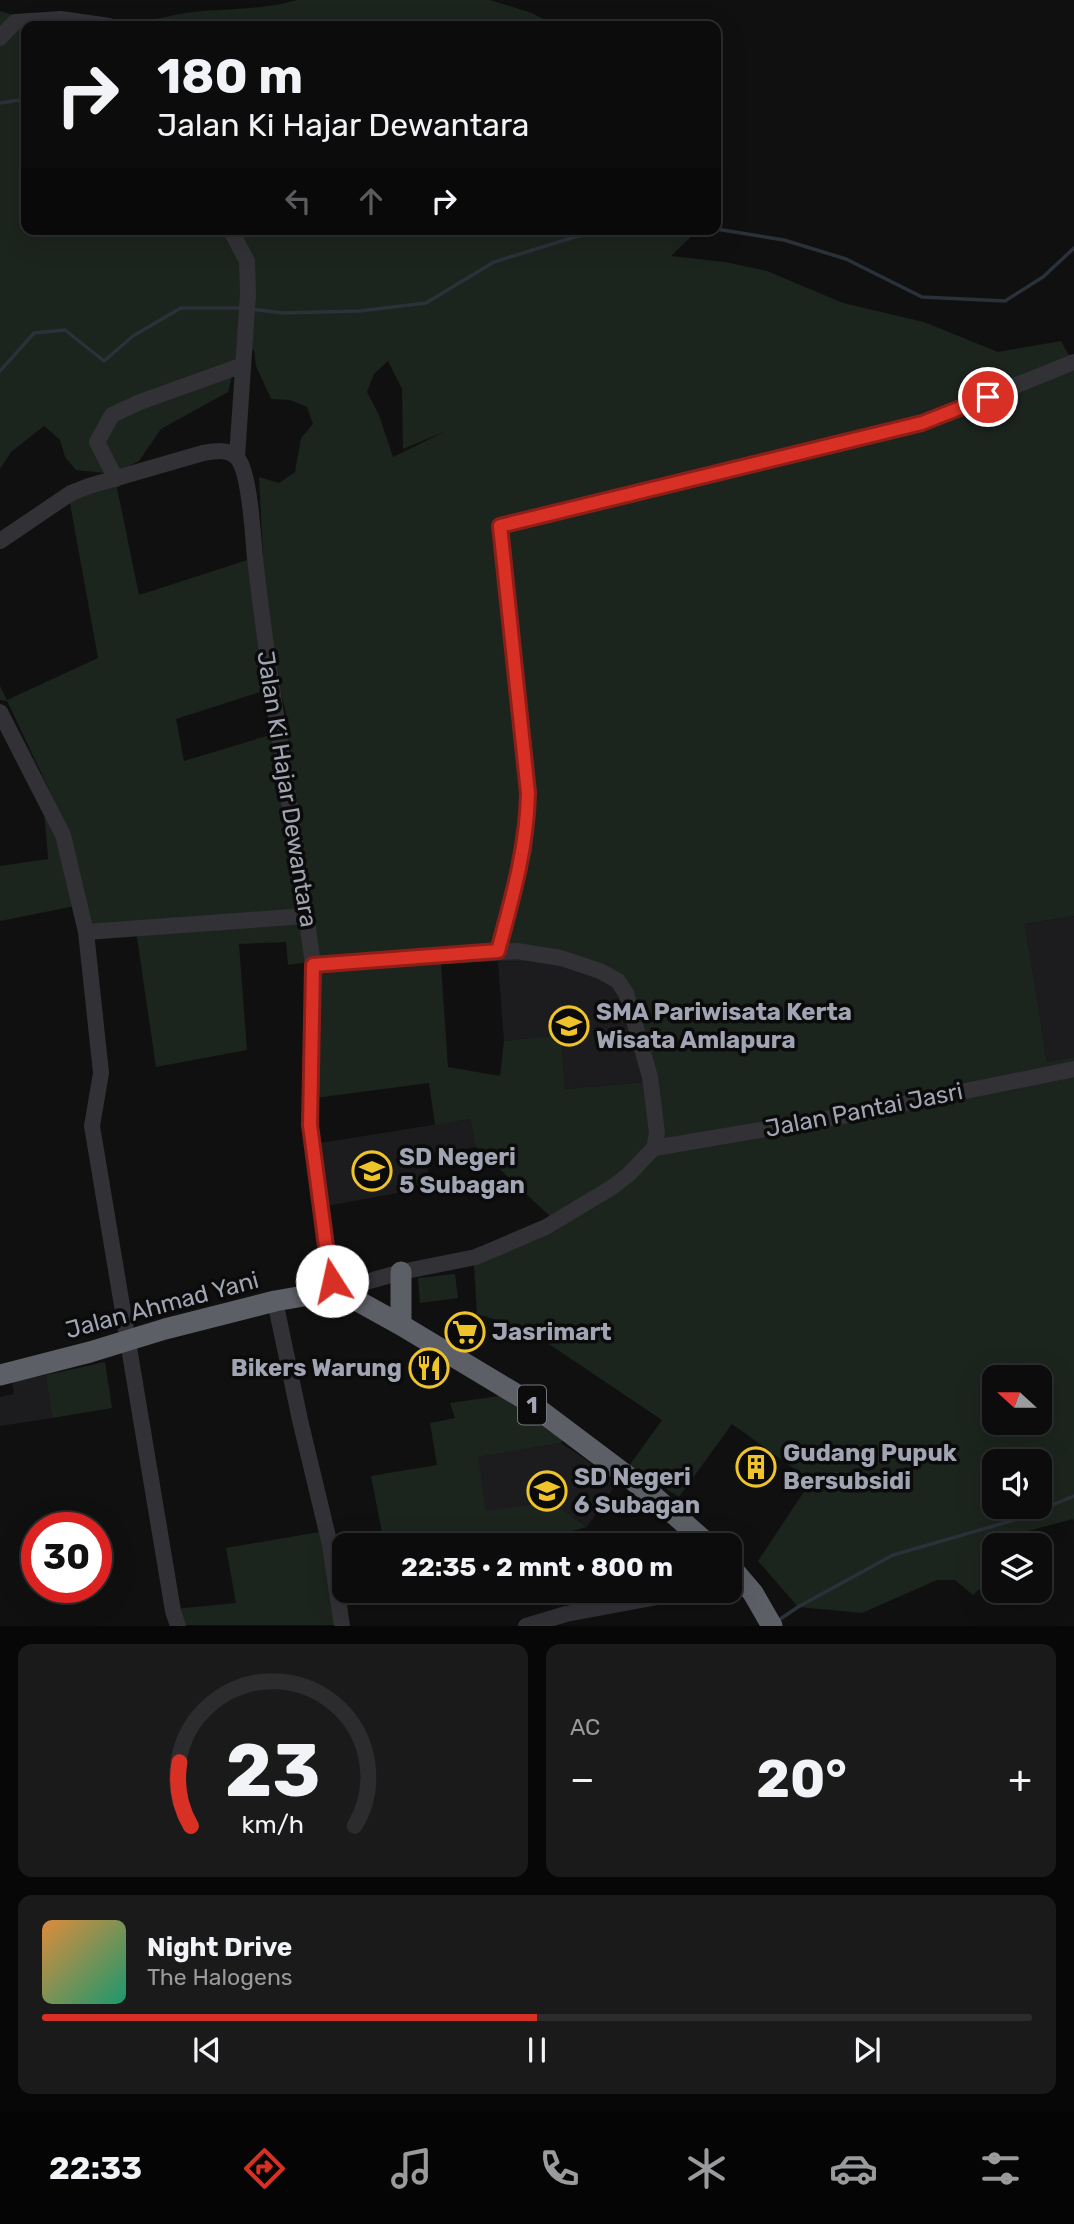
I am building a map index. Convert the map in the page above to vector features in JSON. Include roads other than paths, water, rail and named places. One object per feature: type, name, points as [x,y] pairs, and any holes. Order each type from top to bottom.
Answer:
[{"type":"highway","points":[[401,1272],[401,1325]]},
{"type":"highway","name":"Jalan Ahmad Yani","points":[[0,1375],[275,1301],[338,1290]]},
{"type":"highway","name":"1","points":[[338,1290],[526,1400],[651,1494],[695,1533]]},
{"type":"highway","points":[[742,1582],[753,1593],[772,1626]]},
{"type":"street","points":[[30,21],[75,21]]},
{"type":"street","points":[[0,38],[15,22],[21,22]]},
{"type":"street","name":"Jalan Ki Hajar Dewantara","points":[[233,235],[247,261],[248,295],[237,457],[246,484],[263,633],[313,965],[310,1125],[329,1269],[338,1290]]},
{"type":"street","points":[[498,951],[528,827],[528,793],[500,526],[922,423],[1074,362]]},
{"type":"street","points":[[116,479],[97,442],[112,415],[140,402],[243,365]]},
{"type":"street","points":[[0,541],[71,493],[89,485],[203,453],[222,451],[237,457]]},
{"type":"street","points":[[0,712],[63,835],[86,932],[101,1073],[92,1126],[127,1342],[178,1626]]},
{"type":"street","points":[[86,932],[306,916]]},
{"type":"street","points":[[313,965],[517,951],[561,958],[600,971],[618,981],[626,993],[650,1077],[657,1133],[654,1148],[639,1165],[611,1188],[546,1227],[476,1257],[401,1272],[338,1290]]},
{"type":"street","name":"Jalan Pantai Jasri","points":[[654,1148],[843,1116],[1074,1069]]},
{"type":"street","points":[[275,1301],[330,1545],[342,1626]]},
{"type":"street","points":[[526,1626],[566,1614],[625,1603]]},
{"type":"waterway","points":[[0,103],[21,100]]},
{"type":"waterway","points":[[721,230],[784,240],[846,259],[922,297],[1005,301],[1043,277],[1074,248]]},
{"type":"waterway","points":[[251,309],[283,313],[360,311],[426,303],[494,262],[588,235]]},
{"type":"waterway","points":[[0,371],[34,333],[65,330],[104,361],[133,336],[181,308],[244,308]]},
{"type":"waterway","points":[[776,1622],[893,1555],[1018,1519],[1074,1496]]},
{"type":"place","name":"SMA Pariwisata Kerta Wisata Amlapura","points":[[569,1026]]},
{"type":"place","name":"SD Negeri 5 Subagan","points":[[372,1171]]},
{"type":"place","name":"Jasrimart","points":[[465,1332]]},
{"type":"place","name":"Bikers Warung","points":[[429,1368]]},
{"type":"place","name":"Gudang Pupuk Bersubsidi","points":[[756,1467]]},
{"type":"place","name":"SD Negeri 6 Subagan","points":[[547,1491]]}]
